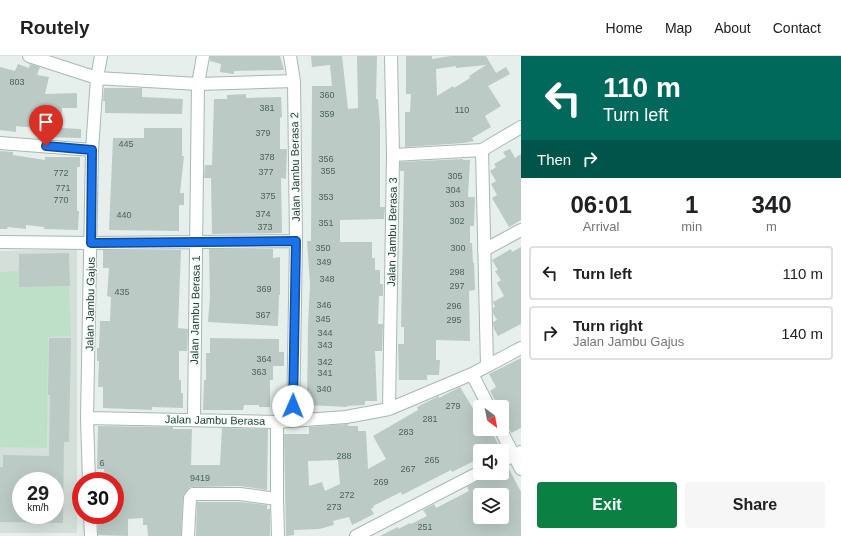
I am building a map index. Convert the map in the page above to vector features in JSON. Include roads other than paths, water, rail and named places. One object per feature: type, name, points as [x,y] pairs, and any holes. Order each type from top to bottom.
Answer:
[{"type":"street","points":[[29,56],[97,78],[198,84],[294,81]]},
{"type":"street","name":"Jalan Jambu Gajus","points":[[89,472],[87,418],[92,150],[97,78],[101,56]]},
{"type":"street","name":"Jalan Jambu Berasa 1","points":[[194,420],[198,84],[203,56]]},
{"type":"street","name":"Jalan Jambu Berasa 2","points":[[290,56],[294,81],[296,241],[293,421]]},
{"type":"street","name":"Jalan Jambu Berasa 3","points":[[389,409],[393,155],[391,56]]},
{"type":"street","points":[[393,155],[482,150],[521,127]]},
{"type":"street","points":[[0,143],[92,150]]},
{"type":"street","points":[[482,150],[487,366]]},
{"type":"street","points":[[484,250],[521,230]]},
{"type":"street","points":[[0,242],[91,243],[296,241]]},
{"type":"street","name":"Jalan Jambu Berasa","points":[[87,418],[277,422],[346,417],[389,409],[472,374],[521,348]]},
{"type":"street","points":[[472,374],[485,400]]},
{"type":"street","points":[[277,422],[278,536]]},
{"type":"street","points":[[505,436],[517,453],[521,469]]},
{"type":"street","points":[[356,536],[473,476]]},
{"type":"street","points":[[188,536],[190,498],[193,494],[240,494],[277,499]]},
{"type":"street","points":[[90,524],[90,536]]}]
